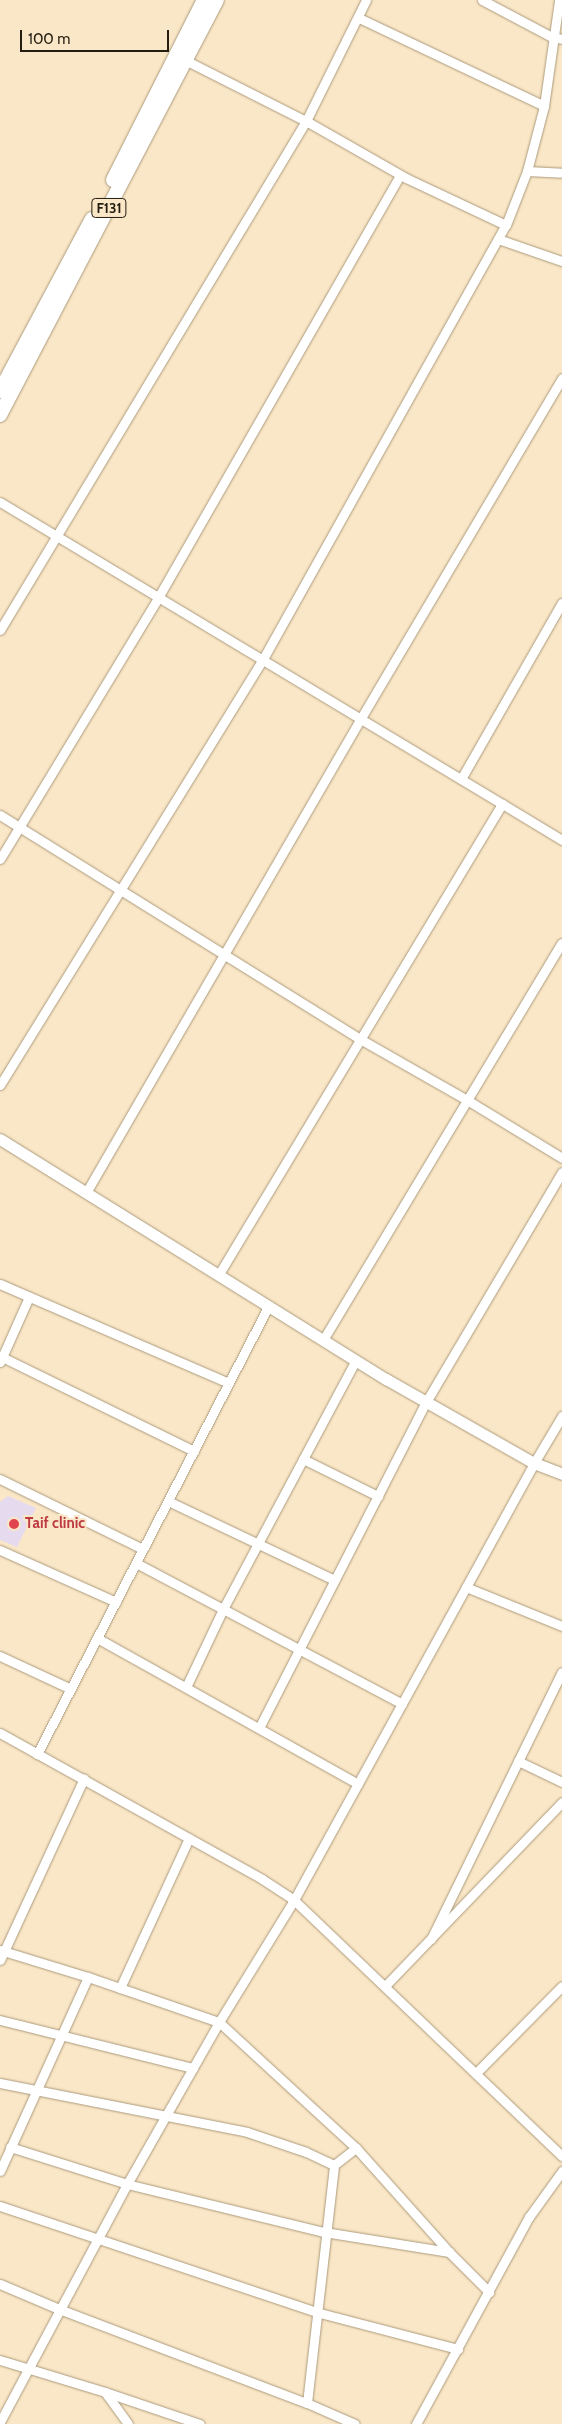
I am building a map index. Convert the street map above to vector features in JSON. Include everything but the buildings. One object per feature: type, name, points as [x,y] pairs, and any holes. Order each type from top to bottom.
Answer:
[{"type":"main road","name":"F131","points":[[0,415],[174,74],[204,0]]},
{"type":"main road","name":"F131","points":[[0,391],[174,74],[187,61],[217,0]]},
{"type":"street","points":[[0,630],[306,121],[359,18],[366,0]]},
{"type":"street","points":[[482,0],[552,37],[562,39]]},
{"type":"street","points":[[0,1085],[263,659],[506,225],[527,171],[544,106],[552,37],[560,0]]},
{"type":"street","points":[[359,18],[544,106]]},
{"type":"street","points":[[187,61],[306,121],[400,175],[506,225]]},
{"type":"street","points":[[527,171],[562,173]]},
{"type":"street","points":[[0,859],[159,596],[400,175]]},
{"type":"street","points":[[498,239],[562,261]]},
{"type":"street","points":[[87,1191],[361,718],[562,378]]},
{"type":"street","points":[[0,502],[57,534],[562,840]]},
{"type":"street","points":[[461,779],[562,603]]},
{"type":"street","points":[[219,1274],[502,804]]},
{"type":"street","points":[[0,815],[360,1039],[467,1100],[562,1158]]},
{"type":"street","points":[[323,1340],[562,943]]},
{"type":"street","points":[[0,1139],[426,1402],[534,1463],[562,1474]]},
{"type":"street","points":[[259,1728],[426,1402],[562,1172]]},
{"type":"street","points":[[0,1284],[229,1383]]},
{"type":"street","points":[[29,1297],[1,1360],[194,1451]]},
{"type":"street","points":[[38,1754],[269,1306]]},
{"type":"street","points":[[186,1687],[223,1609],[356,1360]]},
{"type":"street","points":[[0,2422],[127,2184],[219,2022],[294,1900],[534,1463],[562,1416]]},
{"type":"street","points":[[303,1459],[378,1496]]},
{"type":"street","points":[[0,1479],[143,1549]]},
{"type":"street","points":[[168,1501],[334,1580]]},
{"type":"street","points":[[0,1550],[116,1602]]},
{"type":"street","points":[[136,1563],[402,1704]]},
{"type":"street","points":[[466,1587],[562,1626]]},
{"type":"street","points":[[97,1638],[358,1784]]},
{"type":"street","points":[[0,1656],[70,1689]]},
{"type":"street","points":[[431,1939],[562,1672]]},
{"type":"street","points":[[0,1733],[84,1778],[294,1900],[562,2156]]},
{"type":"street","points":[[518,1762],[562,1782]]},
{"type":"street","points":[[0,1960],[2,1950],[84,1778]]},
{"type":"street","points":[[386,1986],[562,1802]]},
{"type":"street","points":[[120,1988],[189,1838]]},
{"type":"street","points":[[2,1950],[219,2022],[356,2148],[450,2252],[489,2292]]},
{"type":"street","points":[[0,2171],[88,1977]]},
{"type":"street","points":[[476,2073],[562,1986]]},
{"type":"street","points":[[0,2020],[63,2033],[193,2068]]},
{"type":"street","points":[[0,2083],[246,2132],[306,2152],[334,2166]]},
{"type":"street","points":[[10,2147],[127,2184],[324,2232],[450,2252]]},
{"type":"street","points":[[307,2403],[324,2232],[334,2166],[356,2148]]},
{"type":"street","points":[[416,2424],[529,2217],[562,2171]]},
{"type":"street","points":[[0,2206],[96,2240],[316,2312],[458,2349]]},
{"type":"street","points":[[0,2284],[59,2309],[307,2403],[354,2424]]},
{"type":"street","points":[[0,2360],[27,2370],[105,2392],[200,2424]]},
{"type":"street","points":[[105,2392],[128,2424]]},
{"type":"shaded area","name":"Taif clinic","points":[[8,1496],[36,1508],[17,1547],[0,1540],[0,1502]]},
{"type":"place","name":"Taif clinic","points":[[14,1524]]}]
